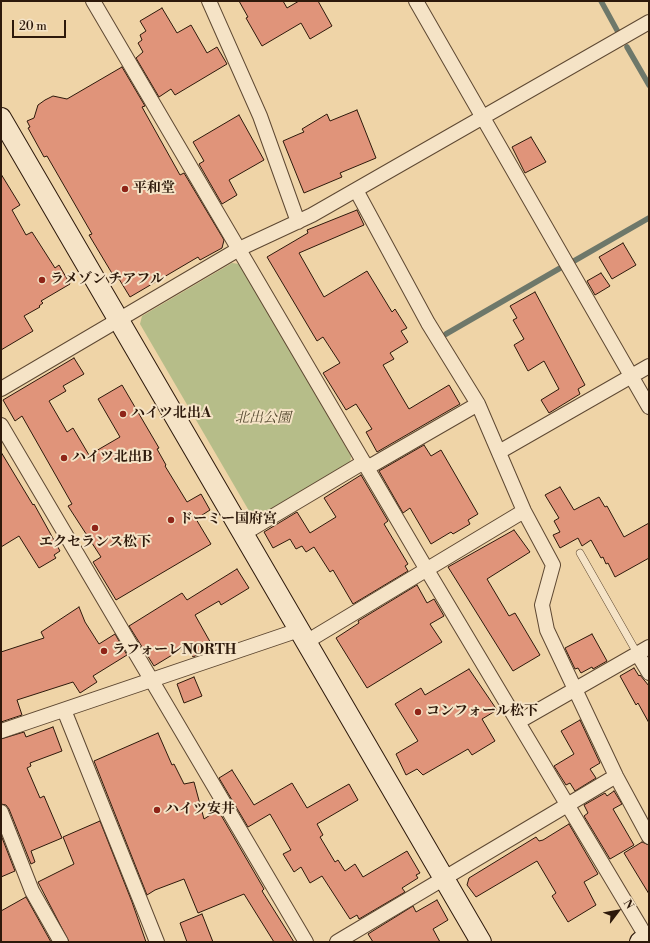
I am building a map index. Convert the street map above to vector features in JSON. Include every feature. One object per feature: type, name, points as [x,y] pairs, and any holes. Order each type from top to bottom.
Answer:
[{"type":"street","points":[[93,1],[645,939]]},
{"type":"street","points":[[209,1],[260,116],[298,222]]},
{"type":"street","points":[[416,1],[649,407]]},
{"type":"street","points":[[1,389],[118,319],[239,250],[298,222],[356,190],[649,22]]},
{"type":"street","points":[[1,118],[481,942]]},
{"type":"street","points":[[356,190],[428,323],[478,404],[524,511],[552,565],[542,605],[546,630],[616,776],[649,837]]},
{"type":"street","points":[[499,452],[649,366]]},
{"type":"street","points":[[243,534],[365,465],[478,404]]},
{"type":"street","points":[[1,425],[150,680],[306,942]]},
{"type":"street","points":[[1,731],[150,680],[303,636],[427,570],[524,511]]},
{"type":"street","points":[[518,722],[574,688],[643,650],[649,673]]},
{"type":"street","points":[[64,710],[157,942]]},
{"type":"street","points":[[337,942],[616,776]]},
{"type":"street","points":[[1,812],[32,891],[61,942]]},
{"type":"lane","points":[[580,553],[643,650]]},
{"type":"green space","name":"北出公園","points":[[232,263],[240,264],[351,456],[350,464],[259,517],[252,516],[140,324],[142,316]]},
{"type":"building","points":[[239,1],[283,1],[287,8],[299,1],[318,1],[332,26],[310,39],[301,23],[262,46],[246,18],[248,17]]},
{"type":"building","points":[[162,8],[177,33],[191,25],[207,53],[217,47],[227,64],[175,95],[171,89],[159,97],[136,58],[143,52],[138,43],[142,40],[140,35],[146,31],[140,21]]},
{"type":"building","points":[[122,67],[145,106],[142,107],[180,175],[184,173],[224,240],[222,248],[200,260],[198,257],[130,297],[119,279],[116,280],[89,235],[92,234],[47,156],[44,157],[28,128],[30,127],[27,121],[34,118],[38,105],[45,100],[53,96],[67,99]]},
{"type":"building","points":[[357,110],[376,158],[340,173],[342,177],[304,193],[283,141],[304,132],[302,129],[327,114],[330,121]]},
{"type":"building","points":[[239,115],[264,160],[229,180],[237,195],[222,204],[199,164],[204,161],[193,142]]},
{"type":"building","points":[[531,137],[546,162],[525,173],[512,147]]},
{"type":"building","points":[[1,174],[20,205],[12,210],[26,235],[32,232],[55,268],[59,265],[70,284],[41,301],[43,303],[39,306],[40,307],[24,316],[33,331],[1,350]]},
{"type":"building","points":[[357,210],[364,225],[299,253],[324,297],[367,271],[392,312],[395,309],[407,328],[401,331],[408,342],[390,353],[394,359],[383,365],[409,409],[449,385],[460,404],[377,452],[366,432],[372,429],[356,404],[346,410],[323,373],[340,363],[323,337],[317,341],[267,257],[308,233],[307,230]]},
{"type":"building","points":[[623,243],[636,265],[612,279],[599,257]]},
{"type":"building","points":[[601,273],[610,286],[595,295],[587,281]]},
{"type":"building","points":[[535,292],[585,385],[578,389],[580,394],[549,413],[541,400],[559,389],[544,361],[528,371],[514,345],[524,339],[513,320],[517,318],[510,306]]},
{"type":"building","points":[[74,358],[84,374],[63,386],[66,391],[49,401],[67,432],[73,428],[89,455],[120,437],[98,399],[122,385],[159,448],[157,449],[166,465],[165,466],[187,502],[201,494],[210,510],[196,519],[211,544],[116,600],[93,562],[101,557],[68,506],[72,504],[22,416],[15,421],[3,400]]},
{"type":"building","points":[[424,445],[431,456],[441,450],[478,514],[468,520],[470,524],[453,534],[451,532],[431,544],[410,508],[403,513],[379,471]]},
{"type":"building","points":[[1,452],[33,505],[34,504],[60,551],[54,555],[56,558],[39,568],[19,536],[1,547]]},
{"type":"building","points":[[361,475],[388,521],[384,524],[408,564],[405,566],[408,571],[353,604],[333,570],[330,572],[314,547],[306,552],[302,546],[296,549],[290,539],[273,548],[264,532],[297,512],[310,533],[336,517],[324,498]]},
{"type":"building","points":[[560,487],[574,510],[599,497],[605,507],[607,506],[624,537],[649,523],[649,558],[615,577],[608,563],[606,564],[603,557],[601,558],[591,540],[582,546],[578,538],[560,548],[553,535],[560,532],[554,521],[559,518],[545,495]]},
{"type":"building","points":[[514,530],[530,552],[487,579],[509,616],[515,613],[540,655],[513,671],[448,567]]},
{"type":"building","points":[[237,569],[249,588],[221,605],[219,601],[195,615],[213,647],[193,657],[187,646],[154,666],[129,626],[182,593],[187,600]]},
{"type":"building","points":[[417,585],[427,603],[434,599],[444,616],[430,624],[442,642],[367,688],[336,638],[359,623],[358,621]]},
{"type":"building","points":[[79,607],[85,622],[99,644],[115,634],[127,655],[93,676],[97,682],[80,693],[73,682],[17,700],[22,715],[1,722],[1,652],[44,638],[41,632]]},
{"type":"building","points":[[592,634],[607,661],[593,669],[592,667],[581,673],[578,668],[575,669],[565,648]]},
{"type":"building","points":[[634,668],[639,676],[640,675],[649,686],[649,723],[638,703],[636,705],[620,676]]},
{"type":"building","points":[[469,669],[497,710],[482,719],[495,741],[472,755],[468,749],[423,775],[417,769],[406,775],[396,754],[418,741],[395,704],[421,688],[425,695]]},
{"type":"building","points":[[194,677],[202,696],[184,703],[177,684]]},
{"type":"building","points":[[580,720],[600,763],[590,769],[596,778],[575,791],[570,783],[566,785],[554,766],[574,754],[561,731]]},
{"type":"building","points":[[53,727],[62,751],[30,763],[31,766],[27,768],[40,798],[44,796],[62,838],[31,851],[35,862],[31,864],[9,809],[6,805],[1,804],[1,739],[24,732],[26,737]]},
{"type":"building","points":[[158,733],[172,765],[174,764],[184,784],[194,782],[204,819],[218,810],[264,889],[262,891],[294,942],[274,942],[244,894],[198,913],[184,879],[155,890],[147,895],[94,761]]},
{"type":"building","points":[[232,770],[254,805],[292,783],[307,808],[349,784],[358,800],[317,824],[323,835],[320,837],[335,862],[338,860],[345,871],[355,864],[363,877],[407,851],[420,873],[416,875],[418,878],[402,888],[405,892],[359,919],[357,915],[350,919],[322,876],[310,883],[301,867],[294,872],[283,854],[291,850],[270,814],[248,827],[219,778]]},
{"type":"building","points":[[614,791],[622,804],[613,809],[634,845],[610,859],[584,816],[588,813],[584,805],[605,793],[607,796]]},
{"type":"building","points":[[100,821],[146,942],[69,942],[38,882],[74,864],[63,837]]},
{"type":"building","points":[[569,824],[598,874],[584,882],[596,905],[568,922],[552,896],[556,893],[537,861],[476,897],[467,885],[469,878],[536,837],[539,841],[543,840]]},
{"type":"building","points":[[1,835],[15,871],[1,877]]},
{"type":"building","points":[[642,842],[649,845],[649,894],[624,853]]},
{"type":"building","points":[[26,897],[51,942],[1,942],[1,911]]},
{"type":"building","points":[[437,900],[448,920],[433,929],[440,942],[373,942],[368,934],[413,906],[416,912]]},
{"type":"building","points":[[202,914],[213,942],[187,942],[180,923]]},
{"type":"waterway","points":[[601,1],[618,32]]},
{"type":"waterway","points":[[627,47],[649,85]]},
{"type":"waterway","points":[[574,261],[649,218]]},
{"type":"waterway","points":[[446,334],[562,267]]},
{"type":"place","name":"平和堂","points":[[125,189]]},
{"type":"place","name":"ラメゾン チアフル","points":[[42,280]]},
{"type":"place","name":"ハイツ北出A","points":[[123,414]]},
{"type":"place","name":"ハイツ北出B","points":[[64,458]]},
{"type":"place","name":"ドーミー国府宮","points":[[171,520]]},
{"type":"place","name":"エクセランス松下","points":[[95,528]]},
{"type":"place","name":"ラフォーレNORTH","points":[[104,651]]},
{"type":"place","name":"コンフォール松下","points":[[418,712]]},
{"type":"place","name":"ハイツ安井","points":[[157,810]]}]
